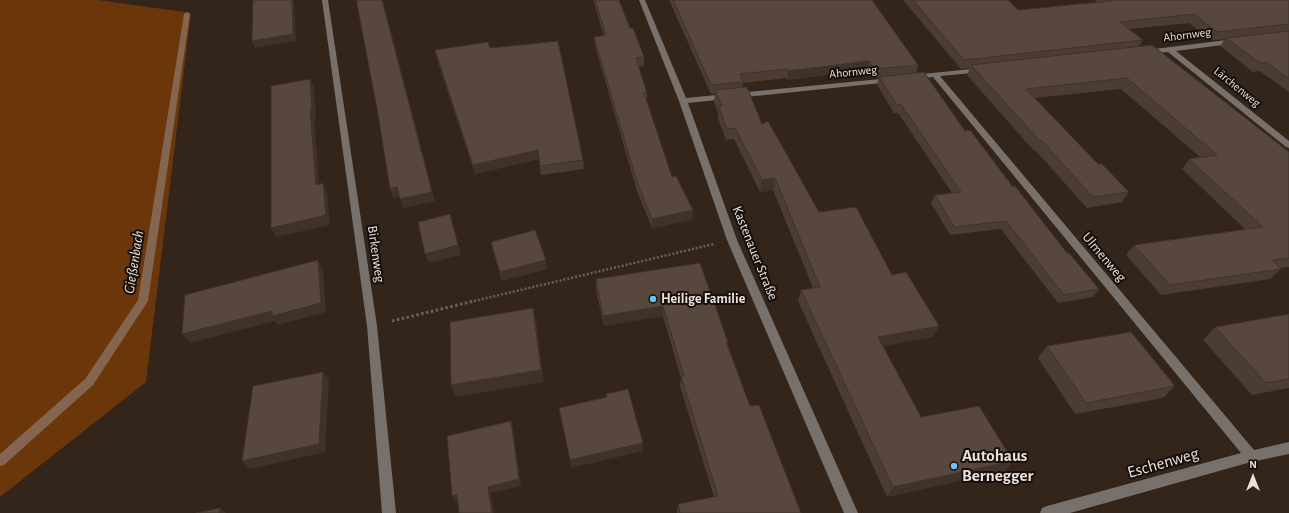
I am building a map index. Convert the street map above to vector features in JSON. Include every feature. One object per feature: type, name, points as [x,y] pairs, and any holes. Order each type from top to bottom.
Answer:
[{"type":"street","name":"Birkenweg","points":[[325,0],[372,326],[389,513]]},
{"type":"street","name":"Kastenauer Straße","points":[[642,0],[683,101],[732,240],[850,513]]},
{"type":"street","name":"Ahornweg","points":[[1138,52],[1243,40]]},
{"type":"street","name":"Lärchenweg","points":[[1169,49],[1289,145]]},
{"type":"street","name":"Ahornweg","points":[[683,101],[991,69]]},
{"type":"street","name":"Ulmenweg","points":[[935,75],[1252,456]]},
{"type":"street","name":"Eschenweg","points":[[1047,513],[1252,456],[1289,448]]},
{"type":"path","points":[[372,326],[732,240]]},
{"type":"shaded area","points":[[0,0],[98,0],[191,13],[146,382],[0,497]]},
{"type":"building","points":[[253,0],[292,0],[293,34],[252,41]]},
{"type":"building","points":[[357,0],[382,0],[432,192],[400,199],[397,187],[390,189]]},
{"type":"building","points":[[595,0],[619,0],[630,28],[633,28],[644,57],[636,58],[647,93],[644,93],[672,177],[676,176],[693,210],[652,219],[637,182],[594,37],[606,35]]},
{"type":"building","points":[[673,0],[872,0],[918,65],[874,69],[869,61],[788,71],[787,69],[740,74],[743,82],[711,85]]},
{"type":"building","points":[[913,0],[1008,0],[1018,10],[1111,1],[1110,0],[1289,0],[1289,24],[1217,32],[1194,14],[1120,22],[1143,40],[964,60]]},
{"type":"building","points":[[1289,31],[1289,79],[1266,62],[1260,63],[1226,38]]},
{"type":"building","points":[[558,41],[583,160],[540,166],[538,150],[473,165],[435,50],[488,42],[490,48]]},
{"type":"building","points":[[1152,45],[1289,152],[1289,258],[1272,260],[1281,269],[1170,285],[1134,245],[1263,227],[1189,159],[1217,155],[1127,78],[1026,89],[1098,164],[1102,164],[1129,192],[1093,197],[971,65]]},
{"type":"building","points":[[924,72],[965,131],[970,130],[1013,187],[1015,186],[1067,253],[1069,253],[1099,289],[1064,295],[1006,221],[954,227],[935,195],[961,192],[901,104],[897,105],[879,77]]},
{"type":"building","points":[[310,79],[312,109],[310,109],[316,185],[323,183],[326,215],[271,228],[271,86]]},
{"type":"building","points":[[747,87],[762,124],[768,121],[819,212],[856,207],[892,275],[906,272],[939,326],[878,337],[921,417],[979,406],[1013,461],[893,487],[801,290],[820,287],[775,178],[762,180],[735,128],[727,129],[719,107],[722,106],[715,90]]},
{"type":"building","points":[[450,214],[458,245],[425,254],[418,222]]},
{"type":"building","points":[[535,230],[546,260],[500,272],[491,242]]},
{"type":"building","points":[[318,260],[321,303],[272,316],[272,311],[182,334],[185,295]]},
{"type":"building","points":[[700,263],[728,342],[726,342],[750,406],[759,405],[801,513],[680,513],[678,504],[718,496],[681,376],[684,376],[663,306],[603,316],[596,279]]},
{"type":"building","points":[[533,308],[541,370],[451,385],[450,322]]},
{"type":"building","points":[[1289,314],[1289,379],[1266,383],[1215,327]]},
{"type":"building","points":[[1131,332],[1175,386],[1086,403],[1047,346]]},
{"type":"building","points":[[323,372],[319,444],[242,461],[253,386]]},
{"type":"building","points":[[628,389],[643,443],[570,460],[559,408],[607,397],[606,394]]},
{"type":"building","points":[[511,421],[519,479],[488,487],[492,513],[459,513],[457,495],[452,496],[447,436]]},
{"type":"building","points":[[220,508],[219,513],[196,513]]},
{"type":"waterway","name":"Gießenbach","points":[[0,461],[89,382],[143,301],[187,14]]},
{"type":"place","name":"Heilige Familie","points":[[653,299]]},
{"type":"place","name":"Autohaus Bernegger","points":[[954,466]]}]
